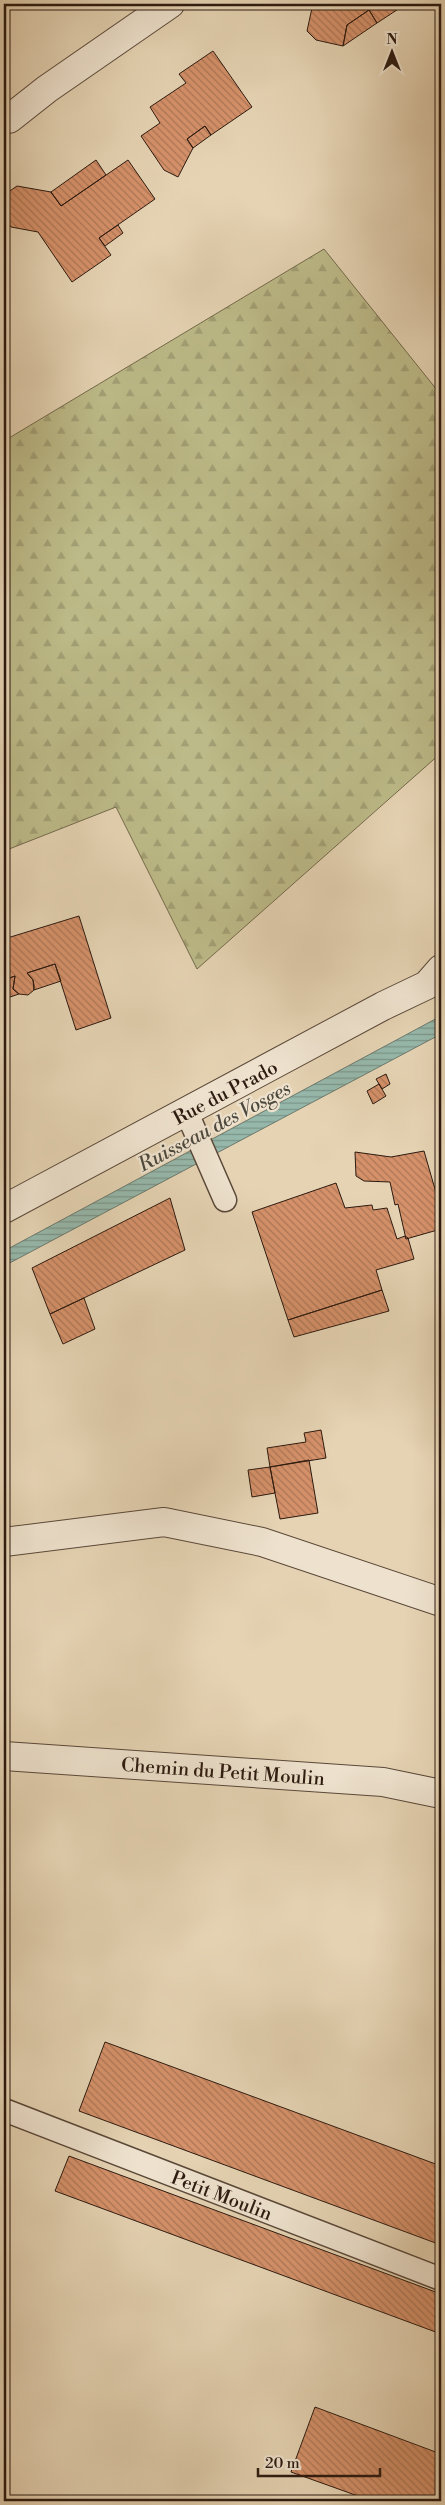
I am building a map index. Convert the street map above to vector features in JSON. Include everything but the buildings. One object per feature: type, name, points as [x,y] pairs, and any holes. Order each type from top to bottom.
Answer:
[{"type":"street","points":[[6,118],[170,4]]},
{"type":"street","name":"Rue du Prado","points":[[4,1209],[383,1006],[427,985],[441,969]]},
{"type":"street","points":[[4,1542],[164,1522],[262,1542],[441,1602]]},
{"type":"street","name":"Chemin du Petit Moulin","points":[[4,1756],[383,1782],[441,1794]]},
{"type":"lane","points":[[186,1112],[225,1200]]},
{"type":"lane","name":"Petit Moulin","points":[[4,2110],[441,2279]]},
{"type":"green space","points":[[324,249],[441,395],[441,753],[197,969],[116,807],[4,851],[4,441]]},
{"type":"shaded area","points":[[441,1016],[441,1034],[4,1266],[4,1251]]},
{"type":"water label","name":"Ruisseau des Vosges","points":[[214,1126]]}]
